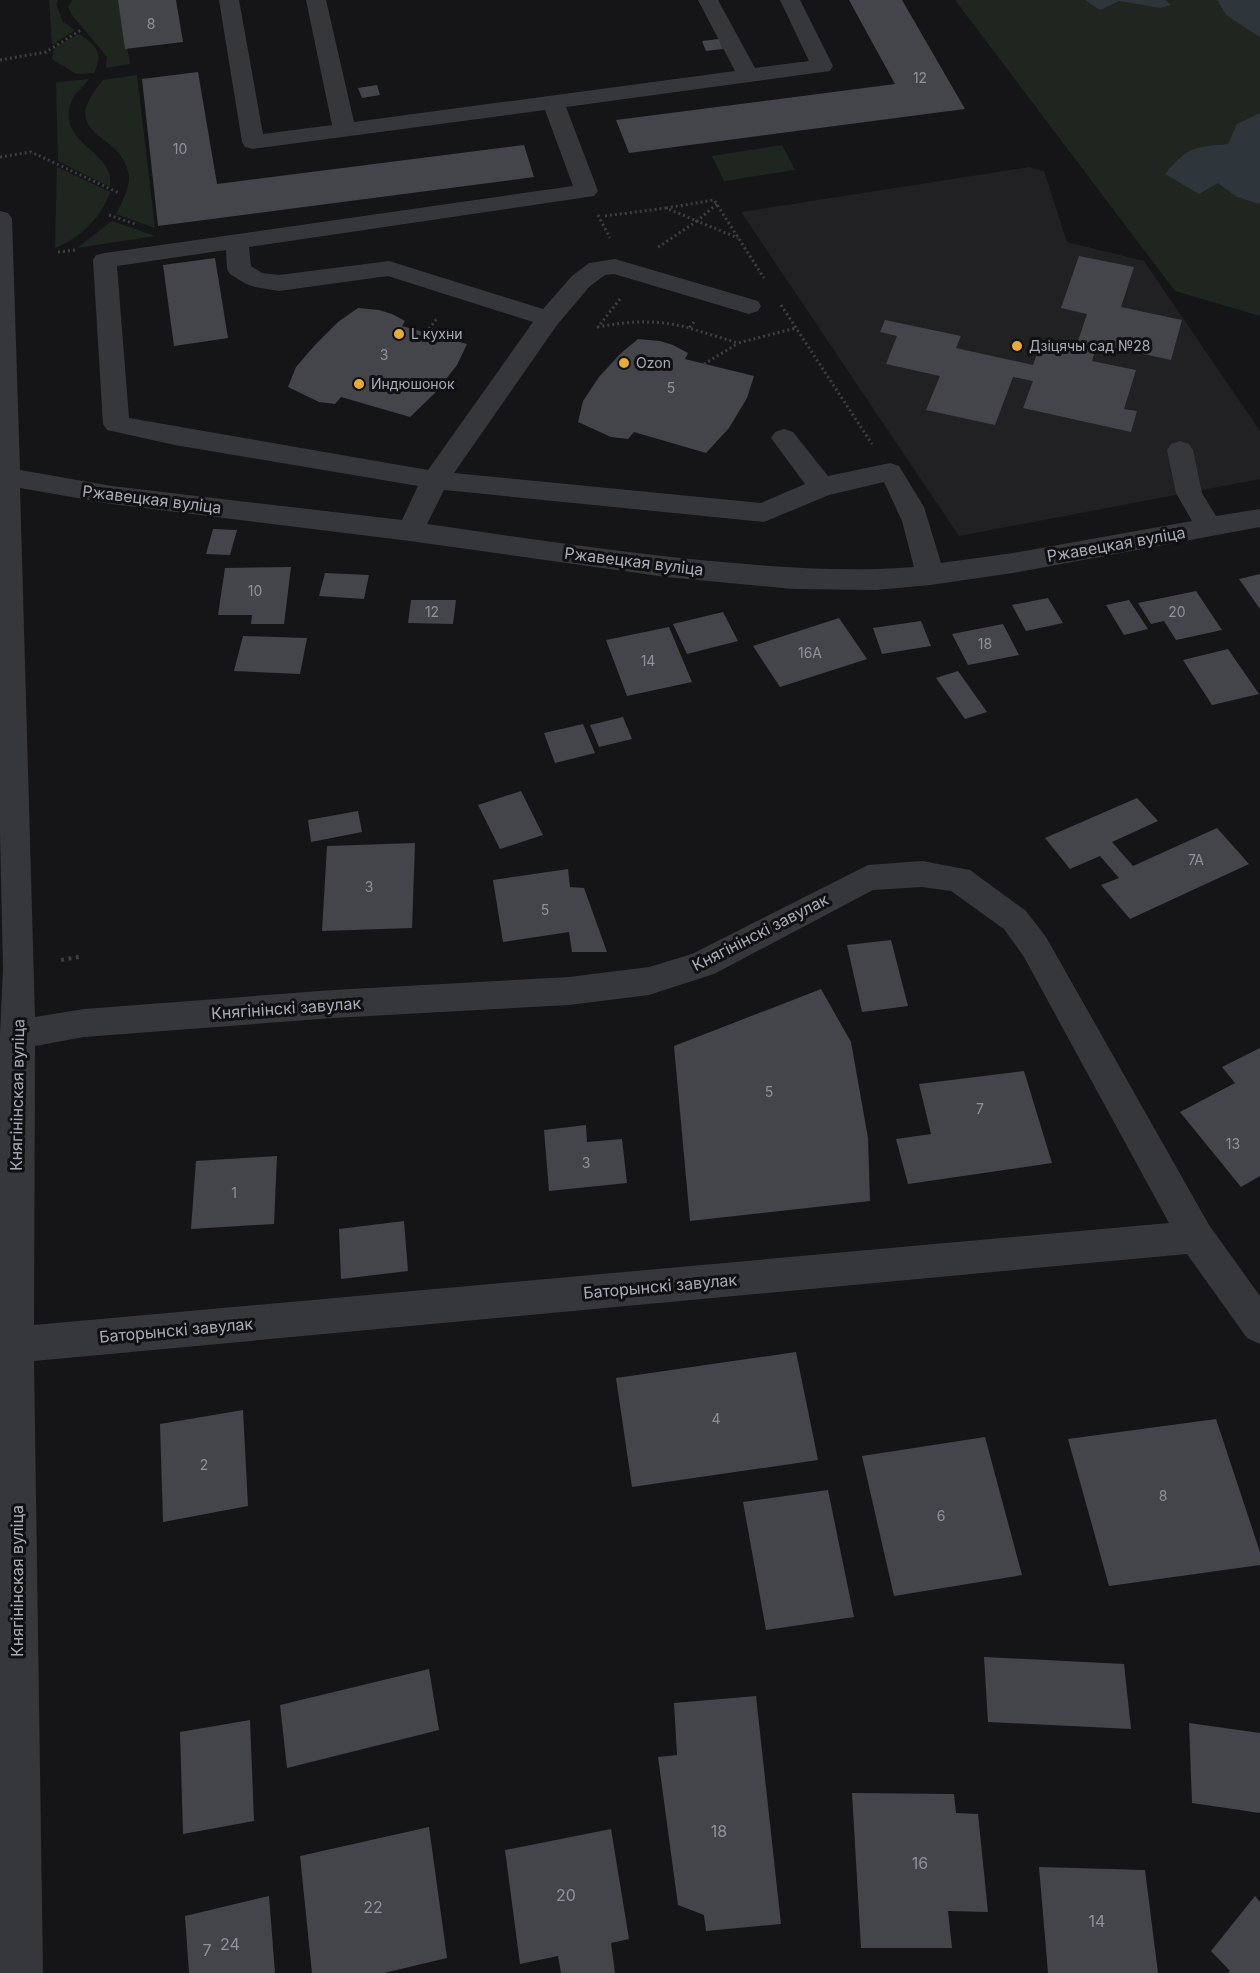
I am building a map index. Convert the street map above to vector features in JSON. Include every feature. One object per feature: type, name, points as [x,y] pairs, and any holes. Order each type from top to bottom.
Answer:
[{"type":"street","points":[[229,0],[253,142],[822,66],[790,0]]},
{"type":"street","points":[[316,0],[345,131]]},
{"type":"street","points":[[708,0],[748,76]]},
{"type":"street","points":[[553,101],[586,190],[237,243],[105,260],[116,424],[435,480],[764,513],[822,487],[890,472],[901,484],[925,549],[930,575]]},
{"type":"street","name":"Княгінінская вуліца","points":[[0,218],[8,476],[3,511],[19,969],[7,1345],[20,1973]]},
{"type":"street","points":[[237,243],[239,269],[255,279],[279,283],[389,268],[548,319]]},
{"type":"street","points":[[410,531],[435,480],[548,319],[581,281],[598,268],[615,266],[749,306]]},
{"type":"street","points":[[784,438],[822,487]]},
{"type":"street","points":[[1180,450],[1189,493],[1209,527]]},
{"type":"street","name":"Ржавецкая вуліца","points":[[8,476],[34,483],[112,495],[410,531],[666,567],[794,579],[876,580],[930,575],[1013,563],[1260,518]]},
{"type":"street","name":"Княгінінскі завулак","points":[[18,1035],[84,1023],[333,1004],[569,991],[649,981],[702,964],[868,878],[922,874],[959,879],[1015,920],[1035,947],[1196,1237]]},
{"type":"street","points":[[1196,1237],[1260,1326]]},
{"type":"street","name":"Баторынскі завулак","points":[[7,1345],[1196,1237]]},
{"type":"path","points":[[0,60],[45,52],[81,30]]},
{"type":"path","points":[[0,157],[31,152],[119,194]]},
{"type":"path","points":[[586,190],[613,245]]},
{"type":"path","points":[[599,216],[714,200],[766,282]]},
{"type":"path","points":[[651,252],[697,221],[717,204]]},
{"type":"path","points":[[666,208],[738,238]]},
{"type":"path","points":[[624,294],[598,327],[636,320],[660,320],[738,343]]},
{"type":"path","points":[[778,300],[890,472]]},
{"type":"path","points":[[689,328],[699,316]]},
{"type":"path","points":[[704,364],[738,343],[796,328]]},
{"type":"path","points":[[61,960],[79,957]]},
{"type":"shaded area","points":[[49,0],[58,0],[56,4],[63,22],[75,30],[52,45]]},
{"type":"shaded area","points":[[72,0],[119,0],[130,64],[106,68],[107,57],[68,7]]},
{"type":"shaded area","points":[[955,0],[1260,0],[1260,316],[1175,291]]},
{"type":"shaded area","points":[[1085,0],[1165,0],[1171,5],[1160,8],[1119,1],[1100,10]]},
{"type":"shaded area","points":[[1215,0],[1260,0],[1260,37],[1226,15],[1218,1]]},
{"type":"shaded area","points":[[79,34],[97,50],[98,60],[94,73],[76,74],[52,59],[54,48]]},
{"type":"shaded area","points":[[137,75],[155,228],[116,214],[127,190],[129,175],[124,160],[88,124],[85,113],[90,99],[103,80]]},
{"type":"shaded area","points":[[89,79],[72,99],[69,116],[78,138],[104,164],[109,174],[110,187],[58,161],[56,82]]},
{"type":"shaded area","points":[[1260,113],[1260,204],[1237,197],[1218,183],[1199,194],[1165,174],[1180,158],[1192,150],[1228,144],[1237,124]]},
{"type":"shaded area","points":[[782,145],[795,170],[724,181],[712,156]]},
{"type":"shaded area","points":[[57,167],[110,192],[95,219],[73,239],[55,248]]},
{"type":"shaded area","name":"Дзіцячы сад №28","points":[[1030,167],[1044,171],[1067,242],[1144,261],[1260,431],[1260,479],[959,536],[741,212]]},
{"type":"shaded area","points":[[112,221],[155,236],[77,248]]},
{"type":"building","points":[[118,0],[176,0],[183,42],[125,49]]},
{"type":"building","points":[[849,0],[902,0],[965,109],[629,153],[616,120],[895,84]]},
{"type":"building","points":[[719,39],[723,49],[706,51],[702,41]]},
{"type":"building","points":[[198,72],[217,184],[524,145],[534,177],[158,226],[142,79]]},
{"type":"building","points":[[377,85],[380,95],[362,98],[358,88]]},
{"type":"building","points":[[1079,256],[1134,267],[1121,307],[1182,320],[1171,360],[1097,344],[1092,361],[1136,370],[1124,409],[1137,411],[1131,432],[1023,408],[1033,381],[1013,377],[995,425],[926,410],[940,376],[886,364],[897,336],[880,332],[885,320],[961,336],[956,348],[1033,365],[1041,343],[1075,350],[1087,314],[1061,308]]},
{"type":"building","points":[[215,258],[228,338],[174,346],[163,265]]},
{"type":"building","points":[[358,308],[392,314],[405,321],[402,326],[467,344],[457,365],[435,393],[410,417],[341,397],[335,404],[319,402],[288,387],[296,367],[315,345],[338,322]]},
{"type":"building","points":[[638,339],[673,345],[688,353],[685,359],[754,376],[747,398],[729,428],[706,453],[634,432],[628,439],[611,437],[578,422],[583,401],[599,377],[620,354]]},
{"type":"building","points":[[213,529],[237,530],[230,555],[206,554]]},
{"type":"building","points":[[291,567],[284,624],[251,624],[252,615],[218,615],[225,568]]},
{"type":"building","points":[[325,573],[369,575],[364,599],[319,596]]},
{"type":"building","points":[[1260,574],[1260,609],[1239,579]]},
{"type":"building","points":[[1196,591],[1222,630],[1176,640],[1164,621],[1151,624],[1138,603]]},
{"type":"building","points":[[1048,598],[1063,623],[1026,631],[1012,605]]},
{"type":"building","points":[[411,600],[456,600],[453,624],[408,623]]},
{"type":"building","points":[[1129,600],[1148,629],[1124,635],[1106,605]]},
{"type":"building","points":[[723,612],[738,641],[687,654],[673,624]]},
{"type":"building","points":[[839,618],[867,659],[780,687],[753,646]]},
{"type":"building","points":[[921,621],[931,646],[882,654],[873,628]]},
{"type":"building","points":[[1003,624],[1019,655],[968,665],[952,634]]},
{"type":"building","points":[[669,627],[692,682],[627,696],[606,640]]},
{"type":"building","points":[[243,636],[307,638],[300,674],[234,671]]},
{"type":"building","points":[[1228,649],[1259,694],[1212,705],[1183,660]]},
{"type":"building","points":[[958,671],[987,712],[965,719],[936,678]]},
{"type":"building","points":[[623,717],[632,739],[599,747],[590,725]]},
{"type":"building","points":[[583,724],[595,753],[555,763],[544,733]]},
{"type":"building","points":[[521,791],[543,835],[500,849],[478,805]]},
{"type":"building","points":[[1137,798],[1158,821],[1112,842],[1133,866],[1217,828],[1249,864],[1130,919],[1101,885],[1119,878],[1100,856],[1070,869],[1045,838]]},
{"type":"building","points":[[358,811],[362,832],[311,842],[308,820]]},
{"type":"building","points":[[415,843],[412,928],[322,931],[327,846]]},
{"type":"building","points":[[568,869],[570,887],[584,888],[607,952],[572,952],[569,932],[503,942],[493,880]]},
{"type":"building","points":[[891,940],[908,1006],[862,1012],[847,945]]},
{"type":"building","points":[[821,989],[851,1042],[868,1138],[870,1201],[690,1221],[674,1046]]},
{"type":"building","points":[[1260,1048],[1260,1176],[1241,1187],[1180,1112],[1235,1083],[1222,1067]]},
{"type":"building","points":[[1024,1071],[1052,1163],[908,1184],[896,1139],[931,1134],[919,1084]]},
{"type":"building","points":[[586,1125],[587,1142],[622,1139],[627,1183],[549,1191],[544,1130]]},
{"type":"building","points":[[277,1156],[274,1224],[191,1229],[196,1161]]},
{"type":"building","points":[[404,1221],[408,1271],[341,1279],[339,1229]]},
{"type":"building","points":[[796,1352],[818,1460],[632,1487],[616,1378]]},
{"type":"building","points":[[243,1410],[248,1506],[163,1522],[160,1424]]},
{"type":"building","points":[[1216,1419],[1260,1552],[1260,1565],[1109,1586],[1068,1439]]},
{"type":"building","points":[[985,1437],[1022,1575],[894,1596],[862,1456]]},
{"type":"building","points":[[828,1490],[854,1617],[766,1630],[743,1502]]},
{"type":"building","points":[[984,1657],[1124,1664],[1131,1729],[988,1722]]},
{"type":"building","points":[[429,1669],[439,1730],[287,1768],[280,1705]]},
{"type":"building","points":[[756,1696],[781,1924],[706,1931],[704,1915],[678,1905],[658,1757],[677,1755],[674,1703]]},
{"type":"building","points":[[250,1720],[254,1821],[183,1834],[180,1732]]},
{"type":"building","points":[[1189,1723],[1260,1733],[1260,1813],[1192,1803]]},
{"type":"building","points":[[852,1793],[954,1794],[956,1813],[978,1814],[988,1912],[948,1911],[952,1948],[861,1948]]},
{"type":"building","points":[[429,1827],[447,1958],[384,1973],[312,1973],[300,1856]]},
{"type":"building","points":[[611,1829],[629,1939],[611,1943],[615,1973],[561,1973],[558,1956],[520,1964],[505,1850]]},
{"type":"building","points":[[1039,1867],[1145,1870],[1158,1973],[1048,1973]]},
{"type":"building","points":[[269,1896],[275,1973],[189,1973],[185,1916]]},
{"type":"building","points":[[1255,1896],[1260,1902],[1260,1973],[1228,1973],[1230,1971],[1211,1951]]},
{"type":"place","name":"L кухни","points":[[399,334]]},
{"type":"place","name":"Дзіцячы сад №28","points":[[1017,346]]},
{"type":"place","name":"Ozon","points":[[624,363]]},
{"type":"place","name":"Индюшонок","points":[[359,384]]}]
